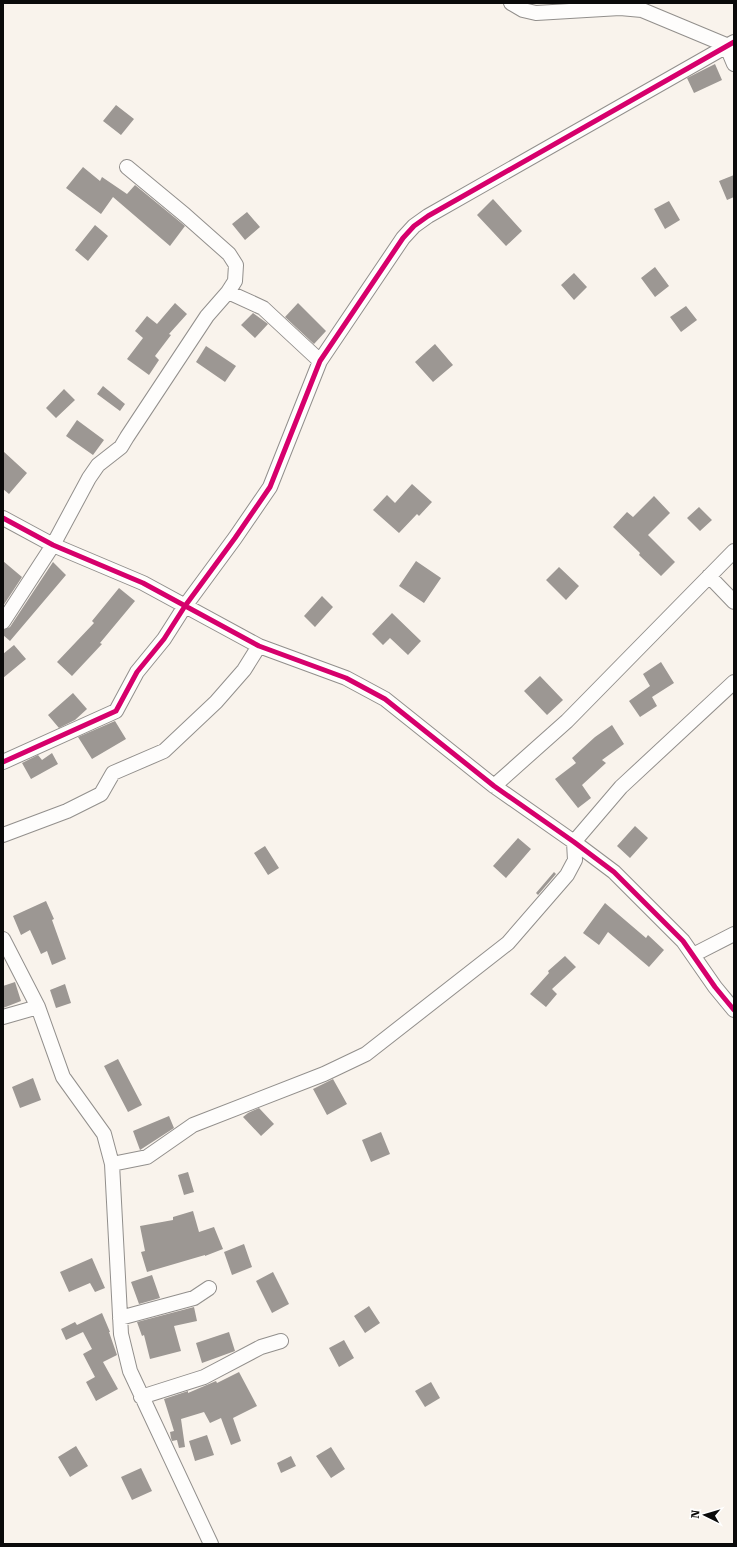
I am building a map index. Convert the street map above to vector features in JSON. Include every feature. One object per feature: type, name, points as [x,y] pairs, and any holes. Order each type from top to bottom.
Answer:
[{"type":"street","points":[[511,3],[523,10],[536,13],[620,8],[642,10],[730,43]]},
{"type":"street","points":[[730,43],[734,64]]},
{"type":"street","points":[[3,762],[116,711],[137,672],[161,644],[185,606],[270,487],[320,361],[403,238],[414,226],[428,216],[730,43]]},
{"type":"street","points":[[3,622],[53,545],[89,478],[98,465],[124,442],[207,316],[228,292],[235,281],[236,265],[229,254],[127,167]]},
{"type":"street","points":[[228,292],[263,308],[320,361]]},
{"type":"street","points":[[6,524],[121,573],[259,646],[346,678],[385,699],[494,786],[614,872],[662,918],[694,955],[715,987],[734,1010]]},
{"type":"street","points":[[494,786],[567,722],[734,551]]},
{"type":"street","points":[[709,576],[734,602]]},
{"type":"street","points":[[3,835],[67,811],[87,801],[100,794],[113,773],[164,751],[216,702],[244,670],[259,646]]},
{"type":"street","points":[[112,1164],[147,1157],[193,1125],[324,1074],[366,1054],[508,943],[567,875],[575,860],[574,842],[621,787],[734,682]]},
{"type":"street","points":[[694,955],[734,934]]},
{"type":"street","points":[[3,940],[38,1007],[63,1077],[104,1134],[112,1164],[121,1334],[130,1371],[211,1544]]},
{"type":"street","points":[[3,1017],[38,1007]]},
{"type":"street","points":[[120,1318],[194,1298],[209,1288]]},
{"type":"street","points":[[141,1397],[204,1377],[261,1347],[281,1341]]},
{"type":"building","points":[[715,64],[722,80],[694,93],[687,78]]},
{"type":"building","points":[[116,105],[134,119],[121,135],[103,121]]},
{"type":"building","points":[[83,167],[100,181],[102,177],[127,194],[135,185],[185,226],[170,246],[113,197],[101,214],[66,188]]},
{"type":"building","points":[[734,175],[734,197],[727,200],[719,181]]},
{"type":"building","points":[[493,199],[522,231],[506,246],[477,215]]},
{"type":"building","points":[[669,201],[680,220],[665,229],[654,209]]},
{"type":"building","points":[[247,212],[260,227],[245,240],[232,224]]},
{"type":"building","points":[[95,225],[108,236],[88,261],[75,250]]},
{"type":"building","points":[[655,267],[669,286],[655,297],[641,278]]},
{"type":"building","points":[[574,273],[587,287],[574,300],[561,285]]},
{"type":"building","points":[[175,303],[187,314],[169,334],[171,335],[155,356],[159,360],[149,375],[127,359],[143,338],[135,331],[147,316],[157,324]]},
{"type":"building","points":[[298,303],[326,331],[314,344],[285,317]]},
{"type":"building","points":[[686,306],[697,320],[681,332],[670,317]]},
{"type":"building","points":[[253,313],[268,324],[255,338],[241,325]]},
{"type":"building","points":[[435,344],[453,365],[433,382],[415,362]]},
{"type":"building","points":[[206,346],[236,366],[225,382],[196,362]]},
{"type":"building","points":[[103,386],[125,404],[120,411],[97,394]]},
{"type":"building","points":[[64,389],[75,400],[56,418],[46,408]]},
{"type":"building","points":[[77,420],[104,440],[93,455],[66,436]]},
{"type":"building","points":[[3,451],[27,473],[9,494],[3,489]]},
{"type":"building","points":[[412,484],[432,502],[419,516],[417,514],[399,533],[373,510],[387,495],[395,503]]},
{"type":"building","points":[[654,496],[670,513],[648,535],[675,562],[661,576],[613,527],[627,512],[633,517]]},
{"type":"building","points":[[699,507],[712,520],[700,531],[687,518]]},
{"type":"building","points":[[3,561],[22,577],[3,606]]},
{"type":"building","points":[[416,561],[441,578],[424,603],[399,586]]},
{"type":"building","points":[[53,562],[66,575],[10,641],[3,635],[3,630],[10,627]]},
{"type":"building","points":[[559,567],[579,586],[566,600],[546,580]]},
{"type":"building","points":[[119,588],[135,601],[100,643],[102,644],[72,676],[57,662],[94,623],[92,621]]},
{"type":"building","points":[[322,596],[333,607],[315,627],[304,616]]},
{"type":"building","points":[[392,613],[421,641],[408,655],[390,638],[383,645],[372,634]]},
{"type":"building","points":[[14,645],[26,659],[3,678],[3,654]]},
{"type":"building","points":[[661,662],[674,683],[652,697],[657,706],[640,717],[629,701],[650,686],[643,674]]},
{"type":"building","points":[[540,676],[563,700],[547,715],[524,691]]},
{"type":"building","points":[[73,693],[87,709],[75,720],[59,728],[48,715]]},
{"type":"building","points":[[115,721],[126,739],[92,759],[78,737]]},
{"type":"building","points":[[612,725],[624,744],[602,760],[606,763],[582,785],[591,798],[578,808],[555,779],[576,763],[572,758],[595,737]]},
{"type":"building","points":[[52,753],[58,764],[31,779],[22,763],[38,755],[42,760]]},
{"type":"building","points":[[635,826],[648,838],[630,858],[617,846]]},
{"type":"building","points":[[518,838],[531,849],[506,878],[493,866]]},
{"type":"building","points":[[265,846],[279,868],[268,875],[254,853]]},
{"type":"building","points":[[554,872],[556,874],[538,895],[536,893]]},
{"type":"building","points":[[46,901],[54,919],[52,920],[66,959],[52,965],[47,951],[41,954],[30,930],[21,935],[13,916]]},
{"type":"building","points":[[605,903],[646,938],[648,935],[664,950],[649,967],[608,932],[599,945],[583,933]]},
{"type":"building","points":[[565,956],[576,967],[552,989],[557,994],[546,1007],[530,994],[549,973],[548,971]]},
{"type":"building","points":[[15,982],[21,1001],[3,1008],[3,986]]},
{"type":"building","points":[[65,984],[71,1003],[56,1008],[50,990]]},
{"type":"building","points":[[118,1059],[142,1105],[128,1112],[104,1066]]},
{"type":"building","points":[[33,1078],[41,1100],[20,1108],[12,1087]]},
{"type":"building","points":[[333,1079],[347,1104],[327,1115],[313,1089]]},
{"type":"building","points":[[259,1108],[274,1124],[261,1136],[243,1117]]},
{"type":"building","points":[[169,1116],[174,1128],[140,1150],[133,1131]]},
{"type":"building","points":[[381,1132],[390,1154],[371,1162],[362,1140]]},
{"type":"building","points":[[188,1172],[194,1192],[184,1195],[178,1175]]},
{"type":"building","points":[[193,1211],[199,1232],[214,1227],[223,1249],[205,1256],[147,1272],[141,1252],[145,1251],[140,1226],[173,1220],[173,1217]]},
{"type":"building","points":[[244,1244],[252,1267],[232,1275],[224,1252]]},
{"type":"building","points":[[92,1258],[105,1288],[95,1292],[90,1283],[69,1292],[60,1272]]},
{"type":"building","points":[[273,1272],[289,1304],[272,1313],[256,1281]]},
{"type":"building","points":[[152,1275],[160,1298],[139,1304],[131,1282]]},
{"type":"building","points":[[369,1306],[380,1323],[365,1333],[354,1316]]},
{"type":"building","points":[[194,1307],[197,1321],[174,1326],[181,1351],[150,1359],[144,1335],[142,1336],[137,1322]]},
{"type":"building","points":[[102,1313],[117,1355],[103,1362],[118,1389],[96,1401],[86,1382],[95,1377],[83,1354],[92,1349],[83,1332],[66,1340],[61,1329],[75,1322],[77,1325]]},
{"type":"building","points":[[229,1332],[235,1351],[202,1363],[196,1343]]},
{"type":"building","points":[[344,1340],[354,1358],[339,1367],[329,1348]]},
{"type":"building","points":[[239,1372],[257,1406],[233,1418],[241,1441],[231,1445],[221,1418],[210,1423],[204,1412],[181,1419],[185,1447],[179,1448],[177,1440],[172,1441],[171,1438],[170,1432],[174,1431],[164,1399],[188,1391],[188,1393],[216,1381],[217,1383]]},
{"type":"building","points":[[431,1382],[440,1398],[425,1407],[415,1391]]},
{"type":"building","points":[[207,1435],[214,1455],[195,1461],[189,1441]]},
{"type":"building","points":[[76,1446],[88,1466],[70,1477],[58,1457]]},
{"type":"building","points":[[331,1447],[345,1469],[331,1478],[316,1456]]},
{"type":"building","points":[[291,1456],[296,1466],[281,1473],[277,1463]]},
{"type":"building","points":[[141,1468],[152,1491],[132,1500],[121,1477]]},
{"type":"cycle path","points":[[3,762],[116,711],[137,672],[164,639],[185,606],[270,487],[320,361],[403,238],[414,226],[428,216],[734,42]]},
{"type":"cycle path","points":[[3,518],[53,545],[143,583],[259,646],[346,678],[385,699],[494,786],[614,872],[683,941],[715,987],[734,1010]]}]
